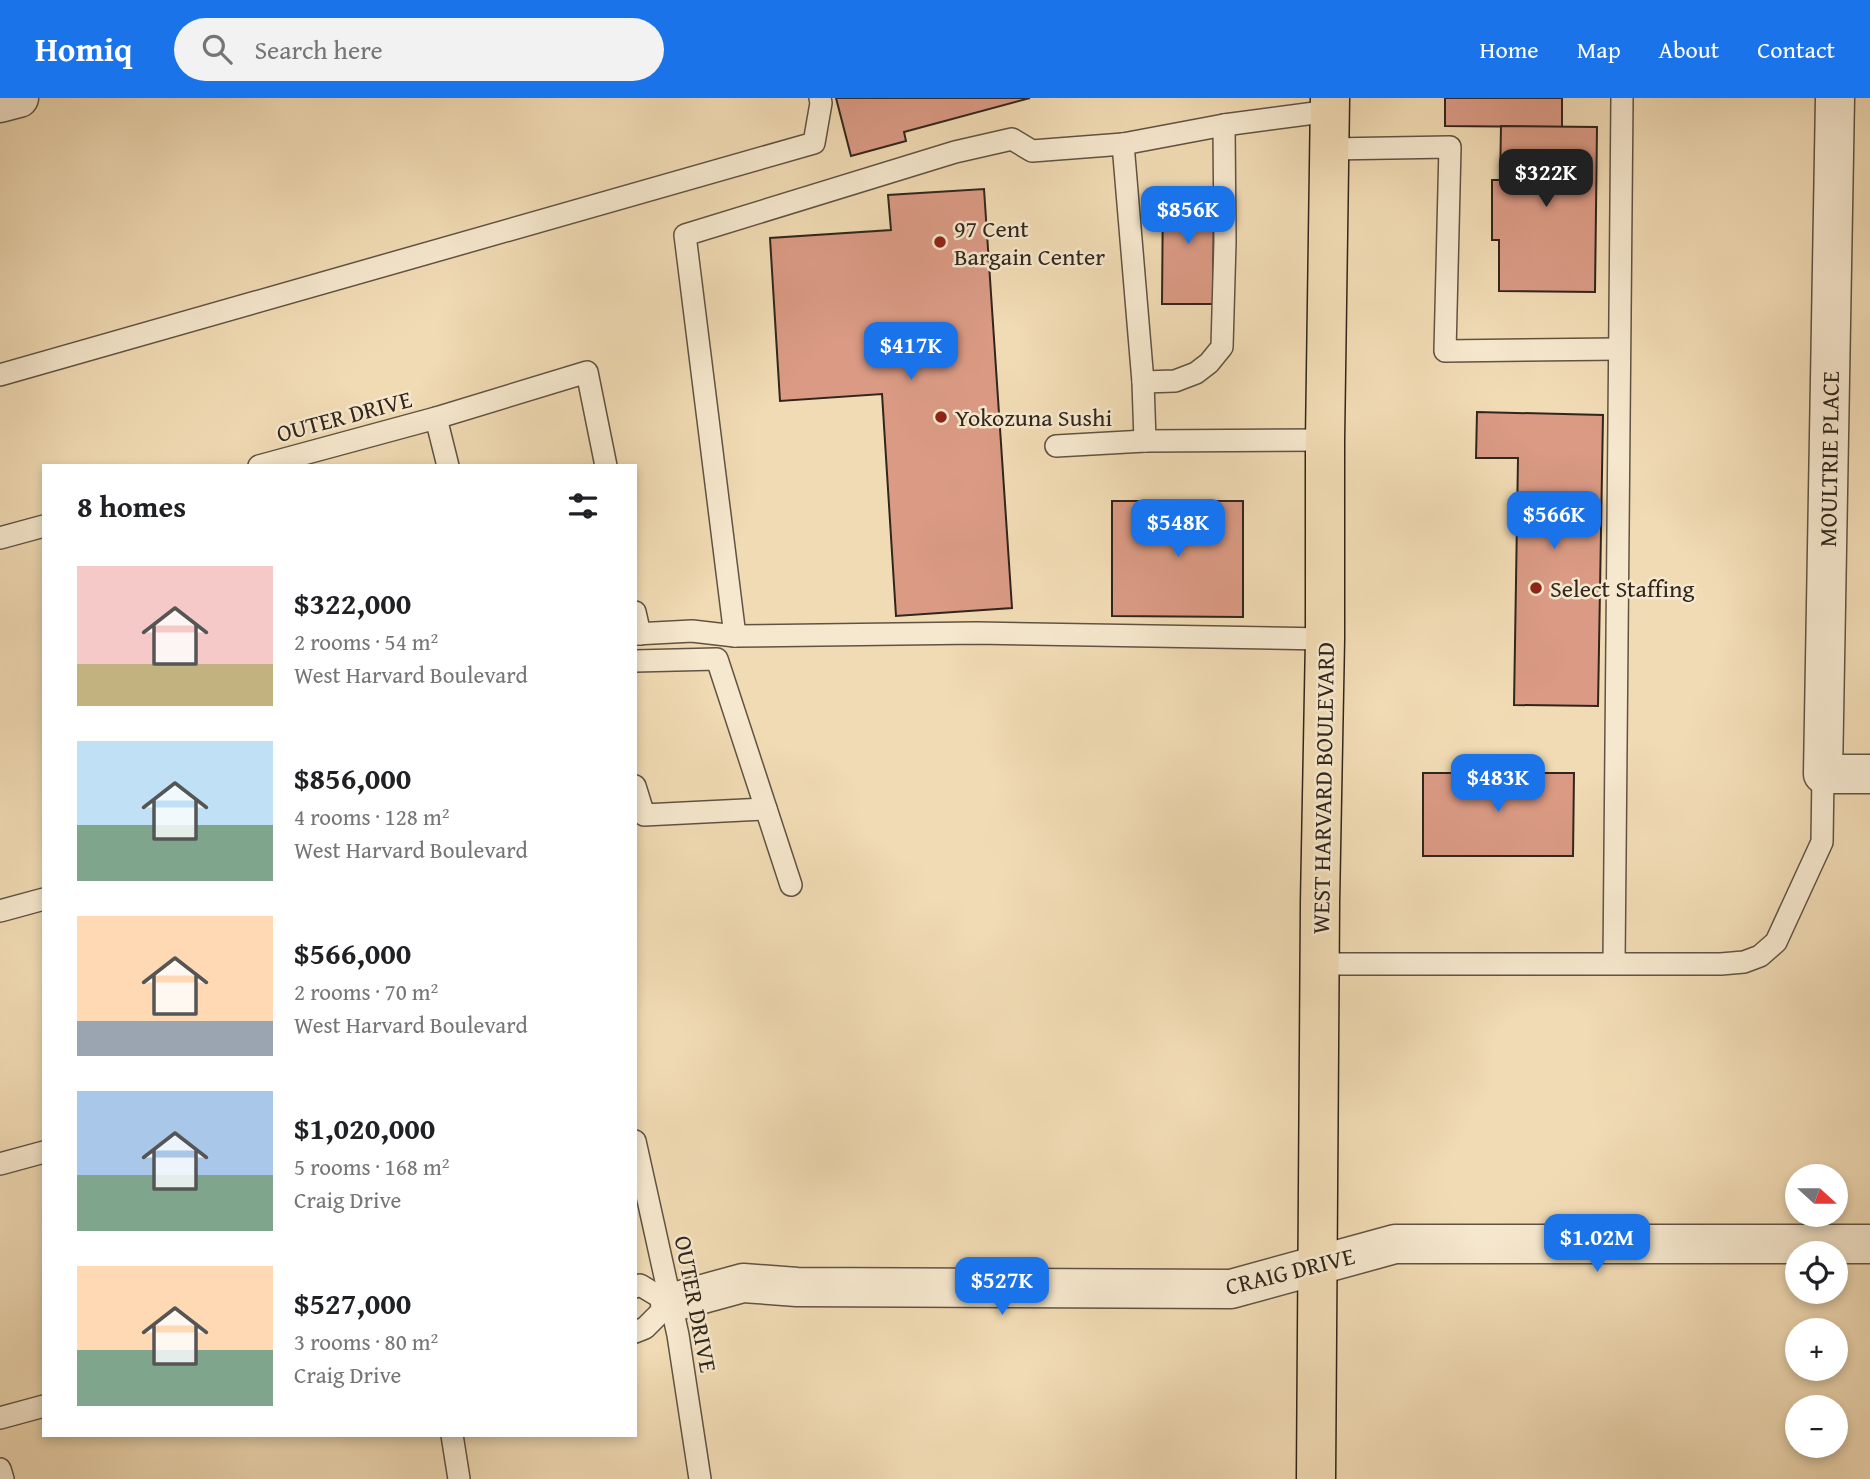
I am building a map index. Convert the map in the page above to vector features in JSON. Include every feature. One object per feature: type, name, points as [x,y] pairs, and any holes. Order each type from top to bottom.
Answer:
[{"type":"main road","name":"WEST HARVARD BOULEVARD","points":[[1316,1479],[1330,104]]},
{"type":"street","points":[[0,103],[19,98]]},
{"type":"street","name":"MOULTRIE PLACE","points":[[1823,774],[1835,98]]},
{"type":"street","points":[[1823,774],[1870,774]]},
{"type":"street","name":"CRAIG DRIVE","points":[[670,1303],[743,1283],[810,1287],[1231,1289],[1395,1244],[1870,1244]]},
{"type":"lane","points":[[0,375],[814,143],[820,98]]},
{"type":"lane","points":[[1614,963],[1622,98]]},
{"type":"lane","points":[[735,636],[685,235],[955,152],[1012,139],[1032,151],[1123,144],[1330,104]]},
{"type":"lane","points":[[1143,382],[1175,382],[1196,373],[1209,363],[1222,346],[1224,125]]},
{"type":"lane","points":[[1123,144],[1143,382],[1145,441]]},
{"type":"lane","points":[[1330,149],[1450,147],[1445,351],[1619,349]]},
{"type":"lane","points":[[436,418],[587,372],[606,464]]},
{"type":"lane","name":"OUTER DRIVE","points":[[266,464],[436,418],[448,464]]},
{"type":"lane","points":[[1056,446],[1145,441],[1325,440]]},
{"type":"lane","points":[[0,538],[42,527]]},
{"type":"lane","points":[[638,634],[692,631],[735,636],[977,633],[1325,639]]},
{"type":"lane","points":[[637,661],[717,659],[791,885]]},
{"type":"lane","points":[[1321,964],[1721,964],[1744,962],[1760,956],[1776,942],[1822,842],[1823,774]]},
{"type":"lane","points":[[637,793],[644,816],[766,809]]},
{"type":"lane","points":[[0,911],[42,900]]},
{"type":"lane","name":"OUTER DRIVE","points":[[637,1150],[677,1335],[700,1479]]},
{"type":"lane","points":[[0,1164],[42,1153]]},
{"type":"lane","points":[[637,1287],[670,1303]]},
{"type":"lane","name":"CRAIG DRIVE","points":[[637,1331],[645,1328],[670,1303]]},
{"type":"lane","points":[[0,1418],[42,1407]]},
{"type":"lane","points":[[452,1437],[459,1479]]},
{"type":"lane","points":[[0,1469],[3,1479]]},
{"type":"building","points":[[836,98],[1030,98],[904,132],[906,141],[851,156]]},
{"type":"building","points":[[1445,98],[1562,98],[1562,127],[1445,126]]},
{"type":"building","points":[[1501,126],[1597,127],[1595,292],[1499,291],[1499,240],[1492,240],[1492,180],[1500,180]]},
{"type":"building","points":[[1163,188],[1214,188],[1213,304],[1162,304]]},
{"type":"building","points":[[984,189],[1012,608],[896,616],[882,394],[780,401],[770,238],[891,230],[888,195]]},
{"type":"building","points":[[1477,412],[1603,415],[1598,706],[1514,705],[1518,458],[1476,458]]},
{"type":"building","points":[[1112,501],[1243,501],[1243,617],[1112,616]]},
{"type":"building","points":[[1423,773],[1574,773],[1573,856],[1423,856]]},
{"type":"place","name":"97 Cent Bargain Center","points":[[940,242]]},
{"type":"place","name":"Yokozuna Sushi","points":[[941,417]]},
{"type":"place","name":"Select Staffing","points":[[1536,588]]}]
